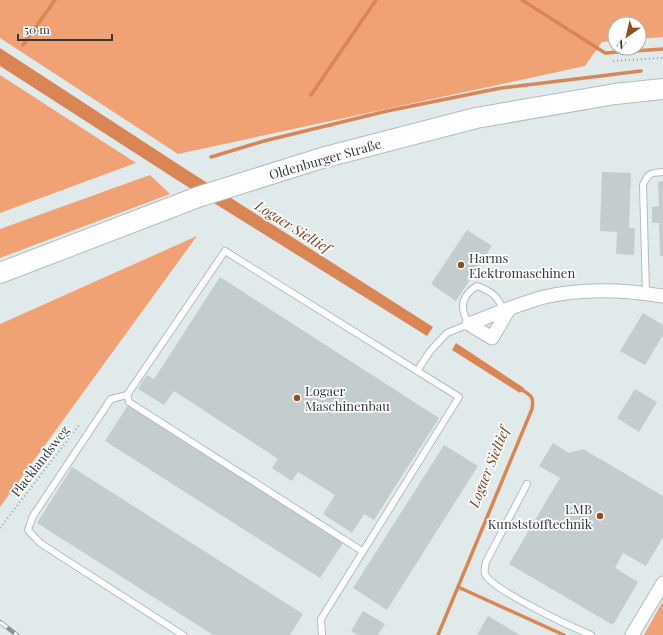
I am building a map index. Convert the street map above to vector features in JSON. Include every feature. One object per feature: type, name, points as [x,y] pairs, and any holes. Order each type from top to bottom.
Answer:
[{"type":"main road","name":"Oldenburger Straße","points":[[0,273],[198,197],[322,158],[476,118],[615,94],[663,89]]},
{"type":"street","points":[[469,324],[544,297],[587,291],[646,293],[663,296]]},
{"type":"street","points":[[469,324],[492,338],[506,310]]},
{"type":"street","points":[[632,635],[663,583]]},
{"type":"lane","points":[[646,293],[643,185],[647,176],[652,172],[663,172]]},
{"type":"lane","points":[[183,635],[40,543],[28,530],[33,516],[111,399],[127,395],[225,251],[459,397],[321,619],[322,635]]},
{"type":"lane","points":[[417,371],[431,350],[447,333],[469,324],[463,315],[463,304],[468,291],[477,286],[487,290],[498,299],[506,310]]},
{"type":"lane","points":[[127,395],[129,402],[362,551]]},
{"type":"lane","points":[[527,484],[486,562],[484,572],[496,585],[523,602],[591,635]]},
{"type":"path","points":[[613,61],[663,58]]},
{"type":"path","name":"Placklandsweg","points":[[0,528],[80,424]]},
{"type":"shaded area","points":[[0,0],[663,0],[663,37],[647,38],[647,16],[607,16],[607,42],[602,42],[585,66],[178,154],[0,38]]},
{"type":"shaded area","points":[[0,48],[184,168],[433,327],[427,336],[177,180],[0,66]]},
{"type":"shaded area","points":[[0,75],[136,163],[0,213]]},
{"type":"shaded area","points":[[150,175],[170,194],[0,258],[0,229]]},
{"type":"shaded area","points":[[197,236],[0,507],[0,324]]},
{"type":"shaded area","points":[[456,343],[524,388],[520,393],[452,350]]},
{"type":"shaded area","points":[[663,601],[663,635],[644,635]]},
{"type":"building","points":[[602,172],[631,173],[629,228],[635,228],[634,255],[616,254],[617,232],[600,231]]},
{"type":"building","points":[[663,181],[663,256],[660,256],[659,223],[652,223],[652,207],[659,206],[658,182]]},
{"type":"building","name":"Harms Elektromaschinen","points":[[467,230],[492,246],[456,301],[431,284]]},
{"type":"building","name":"Logaer Maschinenbau","points":[[220,277],[439,418],[374,520],[364,514],[352,533],[323,514],[335,495],[298,472],[292,481],[272,468],[278,459],[174,391],[164,405],[138,389],[147,375],[154,379]]},
{"type":"building","points":[[643,313],[663,325],[663,335],[645,365],[620,351]]},
{"type":"building","points":[[635,389],[657,402],[639,432],[617,418]]},
{"type":"building","points":[[128,405],[343,543],[320,578],[105,441]]},
{"type":"building","name":"LMB Kunststofftechnik","points":[[553,443],[569,453],[583,449],[663,496],[663,537],[646,566],[623,553],[615,568],[638,582],[613,625],[509,564],[560,478],[539,466]]},
{"type":"building","points":[[444,445],[478,466],[387,610],[353,588]]},
{"type":"building","points":[[72,467],[303,614],[290,635],[213,635],[37,523]]},
{"type":"building","points":[[363,611],[385,624],[378,635],[358,635],[351,631]]},
{"type":"building","points":[[488,616],[520,635],[477,635]]},
{"type":"waterway","points":[[23,45],[55,0]]},
{"type":"waterway","points":[[311,95],[376,0]]},
{"type":"waterway","points":[[522,0],[605,53],[663,49]]},
{"type":"waterway","points":[[211,157],[264,141],[387,111],[501,88],[641,71]]},
{"type":"waterway","name":"Logaer Sieltief","points":[[438,635],[532,409],[532,397],[522,390]]},
{"type":"waterway","points":[[458,587],[564,635]]},
{"type":"railway","points":[[0,622],[17,635]]},
{"type":"place","name":"Harms Elektromaschinen","points":[[461,265]]},
{"type":"place","name":"Logaer Maschinenbau","points":[[297,398]]},
{"type":"place","name":"LMB Kunststofftechnik","points":[[600,516]]}]
